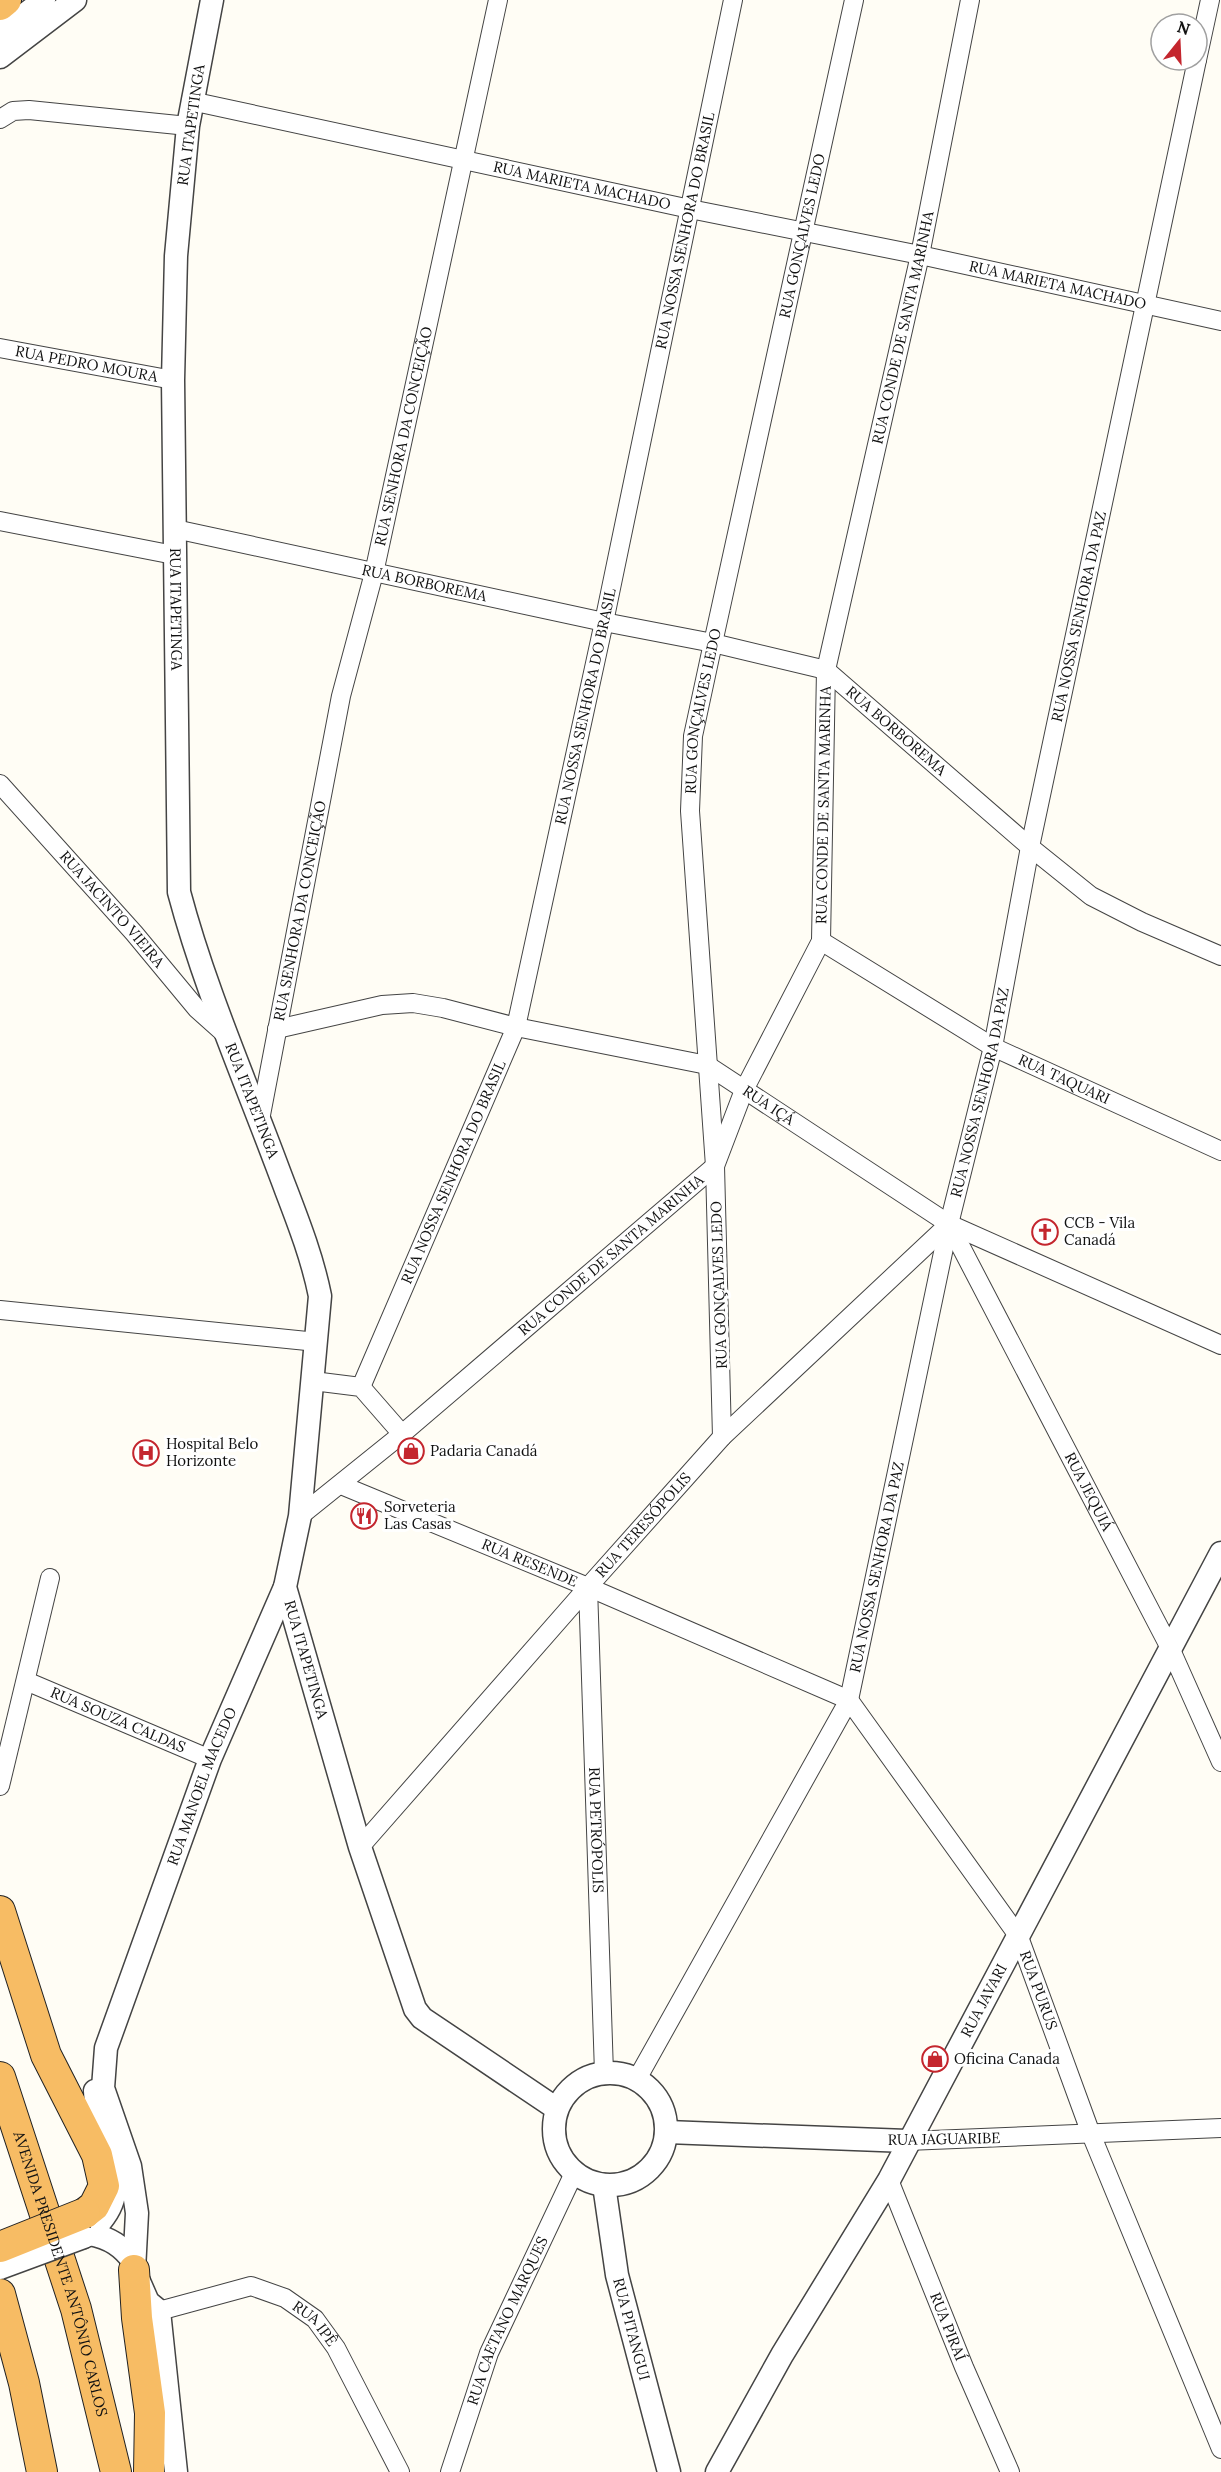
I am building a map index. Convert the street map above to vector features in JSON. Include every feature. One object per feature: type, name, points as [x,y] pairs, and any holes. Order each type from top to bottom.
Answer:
[{"type":"highway","points":[[0,5],[6,0]]},
{"type":"highway","points":[[0,1911],[46,2055],[97,2155],[104,2186],[86,2228],[0,2247]]},
{"type":"highway","name":"AVENIDA PRESIDENTE ANTÔNIO CARLOS","points":[[0,2077],[76,2309],[116,2472]]},
{"type":"highway","points":[[134,2266],[137,2318],[150,2413],[149,2472]]},
{"type":"highway","points":[[0,2294],[24,2383],[42,2472]]},
{"type":"street","points":[[0,33],[44,0]]},
{"type":"street","points":[[0,57],[75,0]]},
{"type":"street","name":"RUA ITAPETINGA","points":[[212,0],[191,101],[176,256],[173,380],[179,892],[191,939],[225,1034],[260,1120],[313,1263],[320,1296],[300,1516],[285,1587],[360,1847],[415,2009],[440,2030],[557,2109]]},
{"type":"street","name":"RUA SENHORA DA CONCEIÇÃO","points":[[260,1120],[341,696],[374,573],[498,0]]},
{"type":"street","name":"RUA NOSSA SENHORA DO BRASIL","points":[[361,1387],[516,1027],[604,622],[733,0]]},
{"type":"street","name":"RUA GONÇALVES LEDO","points":[[722,1437],[715,1166],[690,791],[693,736],[854,0]]},
{"type":"street","name":"RUA CONDE DE SANTA MARINHA","points":[[300,1516],[402,1434],[715,1166],[744,1090],[821,941],[826,670],[920,255],[970,0]]},
{"type":"street","name":"RUA NOSSA SENHORA DA PAZ","points":[[637,2079],[849,1700],[949,1224],[993,1047],[1030,847],[1194,72]]},
{"type":"street","name":"RUA MARIETA MACHADO","points":[[191,101],[1221,321]]},
{"type":"street","points":[[0,119],[13,111],[29,110],[188,126]]},
{"type":"street","name":"RUA PEDRO MOURA","points":[[0,348],[173,380]]},
{"type":"street","points":[[0,521],[174,555]]},
{"type":"street","name":"RUA BORBOREMA","points":[[175,529],[604,622],[713,643],[826,670],[1030,847],[1091,896],[1142,922],[1221,956]]},
{"type":"street","name":"RUA JACINTO VIEIRA","points":[[0,784],[134,933],[197,1010],[225,1034]]},
{"type":"street","name":"RUA TAQUARI","points":[[821,941],[993,1047],[1221,1151]]},
{"type":"street","name":"RUA IÇÁ","points":[[277,1029],[382,1005],[412,1004],[443,1008],[516,1027],[707,1065],[949,1224],[1221,1345]]},
{"type":"street","name":"RUA TERESÓPOLIS","points":[[360,1847],[722,1437],[949,1224]]},
{"type":"street","name":"RUA JEQUIÁ","points":[[949,1224],[1171,1650],[1221,1762]]},
{"type":"street","points":[[0,1310],[317,1342]]},
{"type":"street","points":[[313,1381],[361,1387],[402,1434]]},
{"type":"street","name":"RUA RESENDE","points":[[341,1485],[588,1587],[849,1700]]},
{"type":"street","name":"RUA JAVARI","points":[[717,2472],[782,2355],[889,2180],[907,2141],[1019,1937],[1221,1553]]},
{"type":"street","points":[[0,1786],[50,1578]]},
{"type":"street","name":"RUA MANOEL MACEDO","points":[[159,2311],[148,2302],[134,2266],[137,2213],[130,2166],[103,2088],[106,2048],[210,1759],[285,1587]]},
{"type":"street","name":"RUA PETRÓPOLIS","points":[[588,1587],[604,2073]]},
{"type":"street","name":"RUA SOUZA CALDAS","points":[[26,1681],[210,1759]]},
{"type":"street","name":"RUA PURUS","points":[[849,1700],[1019,1937],[1091,2134],[1221,2449]]},
{"type":"street","name":"RUA MANOEL MACEDO","points":[[86,2228],[111,2209],[115,2175],[100,2133],[94,2091],[98,2052],[128,1989]]},
{"type":"street","points":[[604,2073],[621,2073],[637,2079],[653,2092],[664,2111],[667,2132],[661,2154],[647,2172],[627,2183],[604,2185],[588,2181],[574,2173],[562,2159],[555,2143],[553,2126],[557,2109],[568,2091],[584,2078],[604,2073]]},
{"type":"street","name":"RUA JAGUARIBE","points":[[667,2132],[907,2141],[1221,2128]]},
{"type":"street","name":"RUA CAETANO MARQUES","points":[[450,2472],[489,2353],[574,2173]]},
{"type":"street","name":"RUA PIRAÍ","points":[[889,2180],[964,2367],[1010,2472]]},
{"type":"street","name":"RUA PITANGUI","points":[[604,2185],[617,2275],[669,2472]]},
{"type":"street","points":[[0,2268],[86,2228],[106,2237],[126,2252],[134,2266]]},
{"type":"street","name":"RUA IPÊ","points":[[159,2311],[251,2286],[285,2298],[300,2308],[315,2319],[336,2348],[400,2472]]},
{"type":"street","points":[[159,2311],[176,2472]]},
{"type":"place","name":"CCB - Vila Canadá","points":[[1045,1232]]},
{"type":"place","name":"Padaria Canadá","points":[[411,1451]]},
{"type":"place","name":"Hospital Belo Horizonte","points":[[146,1453]]},
{"type":"place","name":"Sorveteria Las Casas","points":[[364,1516]]},
{"type":"place","name":"Oficina Canada","points":[[935,2059]]}]
